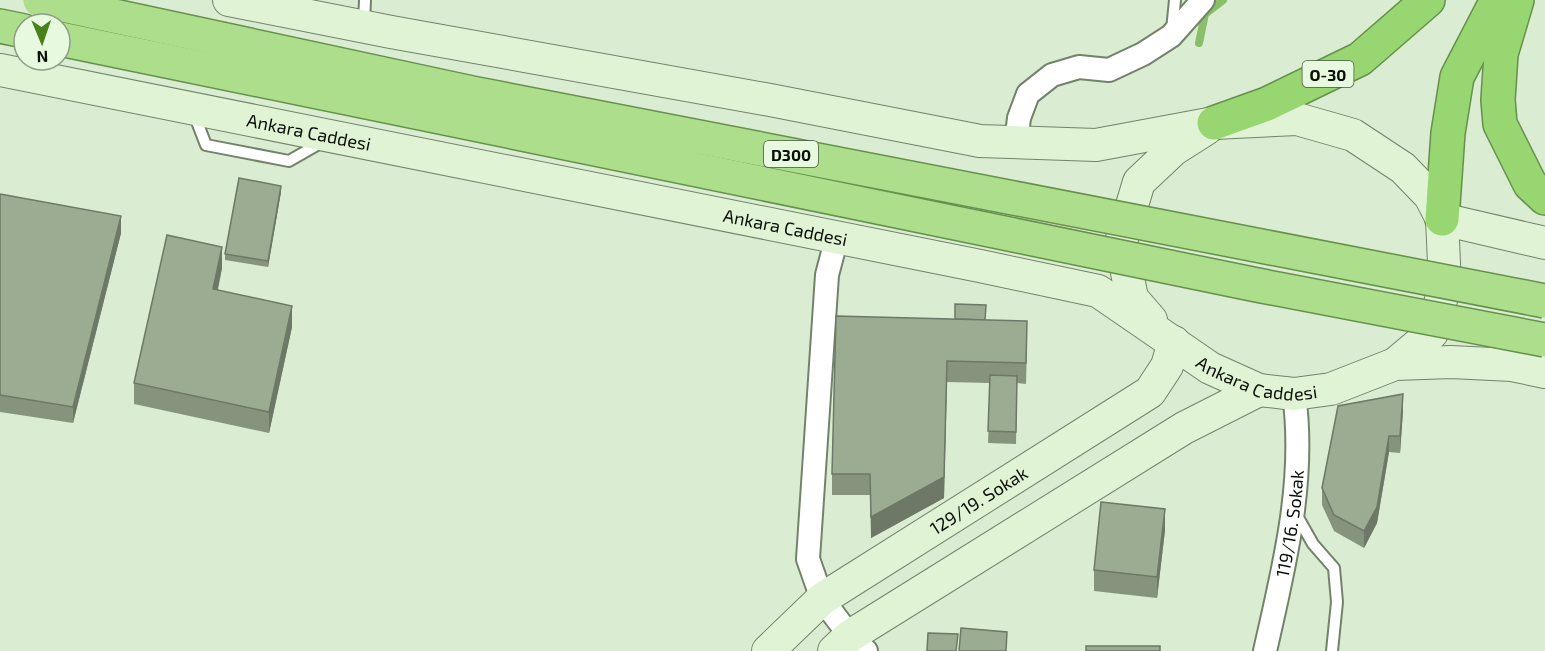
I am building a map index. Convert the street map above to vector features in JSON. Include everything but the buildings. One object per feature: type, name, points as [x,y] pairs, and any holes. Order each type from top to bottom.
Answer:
[{"type":"highway","name":"D300","points":[[40,0],[472,93],[1545,301]]},
{"type":"highway","name":"O-30","points":[[1214,123],[1267,104],[1360,58],[1428,0]]},
{"type":"highway","points":[[1442,219],[1448,133],[1457,77],[1497,0]]},
{"type":"highway","points":[[1517,0],[1501,54],[1497,100],[1500,124],[1530,184],[1545,198]]},
{"type":"highway","name":"D300","points":[[72,41],[1222,278],[1545,340]]},
{"type":"main road","points":[[229,0],[297,6],[391,32],[770,100],[980,141],[1096,145],[1214,123],[1297,119],[1353,135],[1403,168],[1430,196],[1442,219],[1445,285],[1432,333],[1395,364]]},
{"type":"main road","name":"Ankara Caddesi","points":[[0,70],[1098,291],[1210,368],[1259,390],[1294,394],[1331,389],[1395,364],[1461,362],[1512,365],[1545,372]]},
{"type":"main road","points":[[1170,339],[1132,298],[1121,242],[1139,182],[1173,150],[1214,123]]},
{"type":"main road","points":[[1442,219],[1545,243]]},
{"type":"main road","name":"129/19. Sokak","points":[[768,651],[822,598],[1150,392],[1167,366],[1170,339]]},
{"type":"main road","points":[[850,646],[1184,428],[1259,390]]},
{"type":"street","points":[[1016,143],[1018,118],[1028,94],[1052,75],[1079,68],[1108,70],[1143,54],[1171,36],[1203,0]]},
{"type":"street","points":[[837,237],[827,275],[808,559],[822,598],[850,646]]},
{"type":"street","name":"119/16. Sokak","points":[[1265,651],[1290,542],[1299,428],[1294,394]]},
{"type":"lane","points":[[365,0],[364,23],[391,32]]},
{"type":"lane","points":[[1171,36],[1175,0]]},
{"type":"lane","points":[[1293,508],[1313,544],[1334,568],[1337,602],[1332,651]]},
{"type":"waterway","points":[[1199,43],[1205,14],[1223,0]]}]
